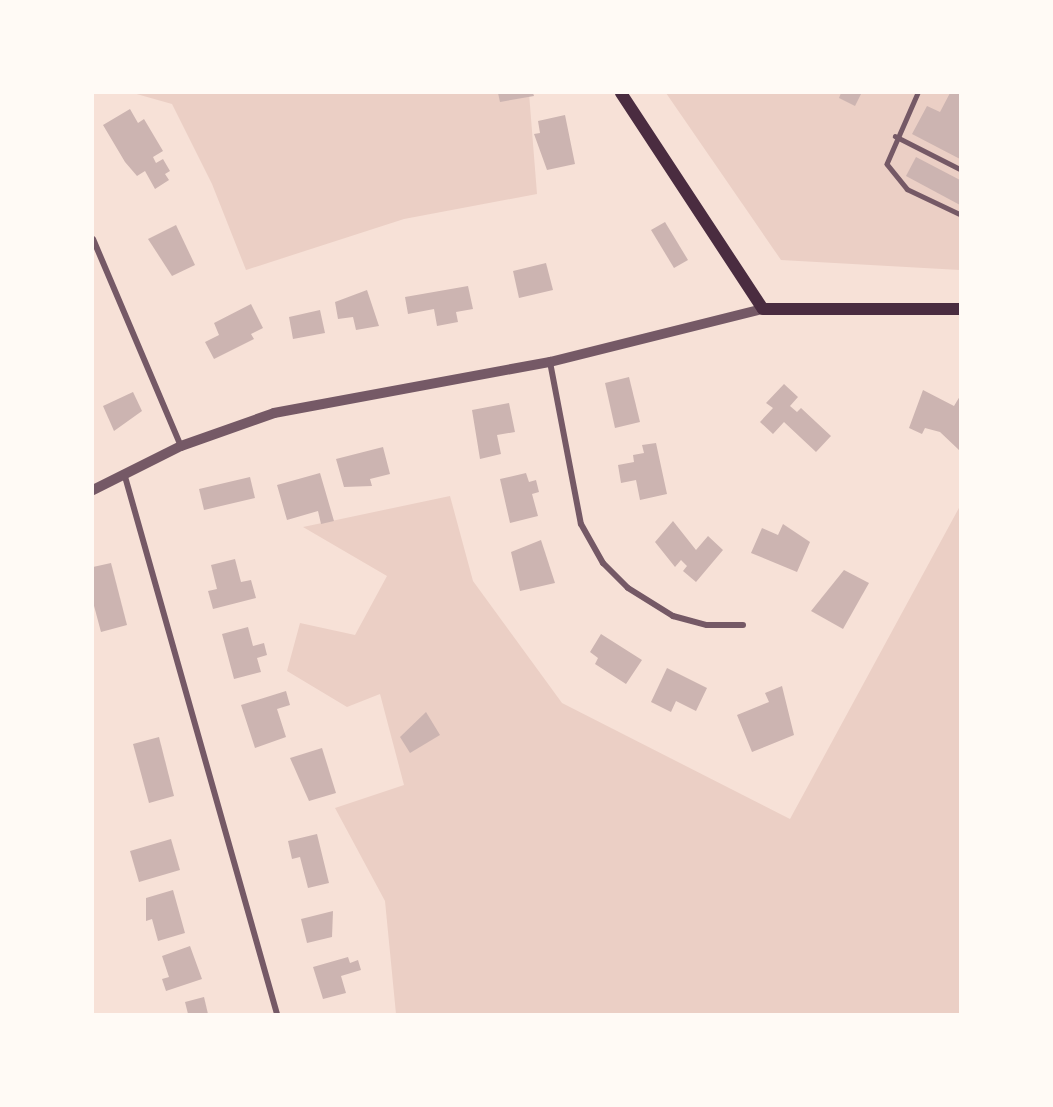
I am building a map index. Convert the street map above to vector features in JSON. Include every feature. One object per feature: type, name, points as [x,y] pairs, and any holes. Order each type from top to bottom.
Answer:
[{"type":"main road","points":[[621,93],[763,309],[960,309]]},
{"type":"street","points":[[93,240],[181,446]]},
{"type":"street","points":[[93,490],[181,446],[274,413],[550,362],[763,309]]},
{"type":"street","points":[[550,362],[581,524],[603,563],[642,599],[673,616],[707,626],[743,625]]},
{"type":"street","points":[[124,473],[277,1014]]},
{"type":"lane","points":[[918,93],[895,136],[887,164],[894,178],[960,214]]},
{"type":"lane","points":[[895,136],[960,169]]},
{"type":"shaded area","points":[[133,93],[529,93],[537,194],[404,219],[246,270],[212,184],[172,104]]},
{"type":"shaded area","points":[[666,93],[960,93],[960,270],[781,260]]},
{"type":"shaded area","points":[[450,496],[473,581],[562,703],[790,819],[960,506],[960,1014],[396,1014],[385,901],[335,808],[404,785],[380,694],[347,707],[287,671],[300,623],[355,635],[387,576],[303,527]]},
{"type":"building","points":[[498,93],[533,93],[534,96],[500,102]]},
{"type":"building","points":[[841,93],[861,94],[855,106],[839,98]]},
{"type":"building","points":[[950,93],[960,93],[960,159],[912,134],[927,106],[940,112]]},
{"type":"building","points":[[130,109],[138,123],[144,119],[163,151],[153,157],[156,163],[163,159],[170,171],[165,174],[169,180],[155,189],[145,171],[137,176],[125,162],[103,125]]},
{"type":"building","points":[[565,115],[575,164],[547,170],[534,134],[540,133],[538,121]]},
{"type":"building","points":[[916,157],[960,180],[960,205],[906,176]]},
{"type":"building","points":[[665,222],[688,260],[674,268],[651,230]]},
{"type":"building","points":[[176,225],[195,265],[172,276],[148,239]]},
{"type":"building","points":[[546,263],[553,290],[519,298],[513,271]]},
{"type":"building","points":[[468,286],[473,309],[456,312],[458,322],[437,326],[434,309],[408,314],[405,297]]},
{"type":"building","points":[[367,290],[379,326],[356,330],[353,317],[338,319],[335,302]]},
{"type":"building","points":[[251,304],[263,328],[251,334],[254,339],[214,359],[205,342],[219,335],[214,323]]},
{"type":"building","points":[[320,310],[325,333],[293,339],[289,317]]},
{"type":"building","points":[[629,377],[640,422],[615,428],[605,383]]},
{"type":"building","points":[[784,384],[798,397],[790,406],[797,412],[801,408],[831,436],[816,452],[784,422],[773,434],[760,422],[773,408],[766,403]]},
{"type":"building","points":[[923,390],[954,406],[960,396],[959,450],[940,432],[925,428],[922,434],[909,428]]},
{"type":"building","points":[[133,392],[142,411],[114,431],[103,406]]},
{"type":"building","points":[[509,403],[515,432],[497,435],[501,454],[480,459],[472,410]]},
{"type":"building","points":[[656,443],[667,494],[640,500],[636,480],[621,483],[618,465],[634,462],[633,455],[644,453],[642,445]]},
{"type":"building","points":[[383,447],[390,474],[370,479],[372,486],[344,487],[336,459]]},
{"type":"building","points":[[320,473],[334,521],[321,524],[318,511],[287,520],[277,485]]},
{"type":"building","points":[[526,473],[529,482],[536,480],[539,492],[532,494],[538,516],[510,523],[500,479]]},
{"type":"building","points":[[250,477],[255,498],[204,510],[199,489]]},
{"type":"building","points":[[673,521],[696,550],[708,536],[723,550],[696,582],[683,571],[687,566],[681,560],[675,567],[655,542]]},
{"type":"building","points":[[783,524],[810,542],[797,572],[751,553],[762,528],[778,535]]},
{"type":"building","points":[[541,540],[555,583],[520,591],[511,552]]},
{"type":"building","points":[[235,559],[241,582],[251,580],[256,598],[213,609],[208,591],[217,589],[211,565]]},
{"type":"building","points":[[111,563],[127,625],[101,632],[93,602],[93,567]]},
{"type":"building","points":[[844,570],[869,583],[843,629],[811,611]]},
{"type":"building","points":[[248,627],[253,646],[264,643],[267,655],[257,658],[261,672],[234,679],[222,634]]},
{"type":"building","points":[[601,634],[642,660],[626,684],[595,664],[598,658],[590,652]]},
{"type":"building","points":[[667,668],[707,688],[696,711],[676,701],[671,712],[651,702]]},
{"type":"building","points":[[782,686],[794,735],[752,752],[737,715],[769,702],[765,693]]},
{"type":"building","points":[[286,691],[290,705],[277,709],[286,737],[255,748],[241,705]]},
{"type":"building","points":[[426,712],[440,735],[410,753],[400,737]]},
{"type":"building","points":[[159,737],[174,796],[149,803],[133,744]]},
{"type":"building","points":[[322,748],[336,793],[309,801],[290,758]]},
{"type":"building","points":[[317,834],[329,883],[308,888],[300,857],[292,859],[288,841]]},
{"type":"building","points":[[171,839],[180,870],[139,882],[130,851]]},
{"type":"building","points":[[173,890],[185,933],[158,941],[152,919],[146,921],[146,898]]},
{"type":"building","points":[[333,911],[332,937],[307,943],[301,919]]},
{"type":"building","points":[[190,946],[202,979],[166,991],[162,979],[169,977],[162,956]]},
{"type":"building","points":[[348,957],[350,963],[358,960],[361,970],[341,976],[346,993],[323,999],[313,967]]},
{"type":"building","points":[[204,997],[208,1014],[188,1014],[185,1002]]}]
